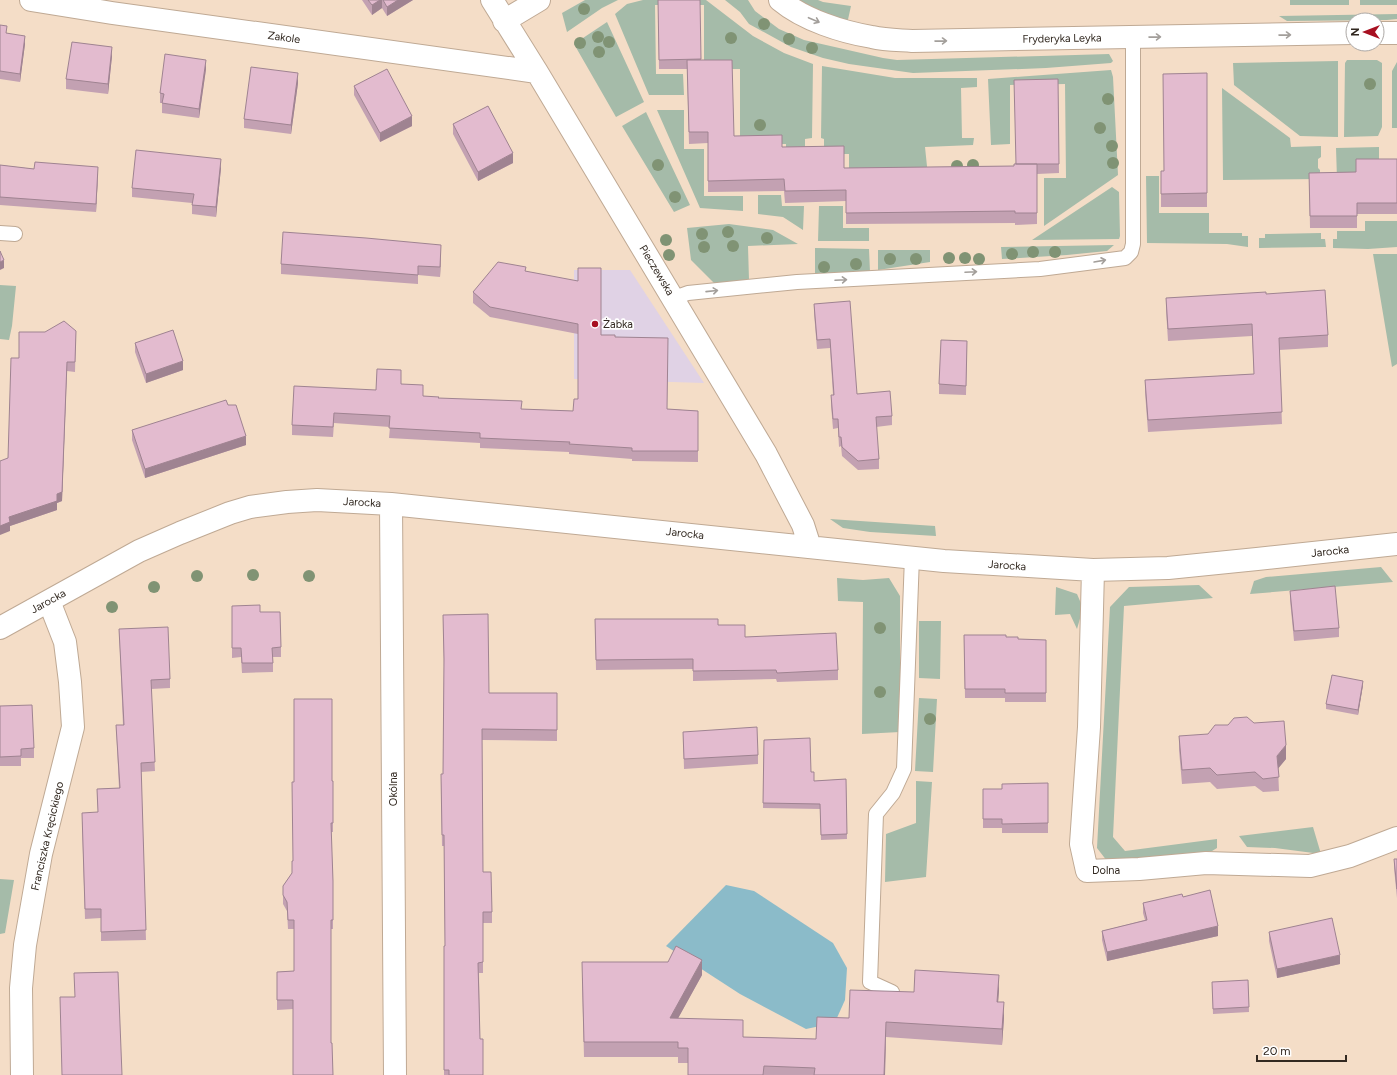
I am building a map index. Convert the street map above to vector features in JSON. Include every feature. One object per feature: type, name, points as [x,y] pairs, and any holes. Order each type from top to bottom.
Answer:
[{"type":"street","name":"Zakole","points":[[31,0],[112,13],[537,72]]},
{"type":"street","name":"Pieczewska","points":[[492,0],[674,298],[766,454],[803,525],[810,547]]},
{"type":"street","points":[[504,21],[539,0]]},
{"type":"street","name":"Fryderyka Leyka","points":[[780,0],[811,20],[835,28],[872,37],[912,41],[1345,33]]},
{"type":"street","points":[[1385,33],[1397,32]]},
{"type":"street","name":"Jarocka","points":[[0,628],[139,551],[195,527],[250,507],[317,500],[391,504],[912,557],[1012,566],[1093,570],[1183,566],[1397,544]]},
{"type":"street","name":"Okólna","points":[[391,504],[395,1075]]},
{"type":"street","name":"Dolna","points":[[1093,570],[1089,728],[1082,844],[1087,871],[1139,869],[1206,863],[1310,866],[1350,856],[1397,838]]},
{"type":"street","name":"Franciszka Kręcickiego","points":[[22,1075],[21,988],[25,945],[40,854],[73,727],[70,682],[65,642],[49,601]]},
{"type":"lane","points":[[674,298],[688,294],[797,282],[1040,268],[1125,258],[1134,244],[1132,38]]},
{"type":"lane","points":[[0,232],[15,234]]},
{"type":"lane","points":[[892,992],[870,982],[876,814],[893,793],[904,769],[912,557]]},
{"type":"shaded area","points":[[574,270],[630,270],[704,383],[574,379]]},
{"type":"green space","points":[[585,0],[618,0],[602,8],[567,32],[562,13]]},
{"type":"green space","points":[[643,0],[706,0],[753,36],[784,53],[813,64],[812,138],[805,139],[805,156],[786,156],[786,144],[740,144],[740,69],[704,69],[704,5],[655,5],[656,74],[683,74],[684,95],[649,95],[615,14],[627,4]]},
{"type":"green space","points":[[725,0],[748,0],[755,11],[779,29],[804,40],[883,58],[897,60],[1109,54],[1113,61],[1111,63],[1046,68],[913,73],[849,64],[823,58],[791,47],[749,24],[740,12]]},
{"type":"green space","points":[[793,0],[818,0],[851,6],[847,24]]},
{"type":"green space","points":[[1290,0],[1349,0],[1349,5],[1290,5]]},
{"type":"green space","points":[[1360,0],[1397,0],[1397,5],[1360,5]]},
{"type":"green space","points":[[1385,14],[1397,14],[1397,19],[1385,20]]},
{"type":"green space","points":[[1345,15],[1345,20],[1287,21],[1279,16]]},
{"type":"green space","points":[[607,22],[644,102],[616,117],[574,44]]},
{"type":"green space","points":[[1347,60],[1377,60],[1382,63],[1382,127],[1378,136],[1344,137],[1345,63]]},
{"type":"green space","points":[[1338,61],[1338,137],[1300,136],[1234,85],[1233,63]]},
{"type":"green space","points":[[1397,62],[1397,128],[1392,128],[1392,71]]},
{"type":"green space","points":[[822,66],[895,78],[977,78],[977,87],[961,88],[962,138],[974,138],[973,145],[925,147],[928,176],[849,176],[849,154],[824,154],[824,139],[821,138]]},
{"type":"green space","points":[[1111,70],[1113,77],[1118,175],[1044,226],[1044,178],[1066,178],[1065,84],[1010,85],[1010,144],[991,145],[988,79]]},
{"type":"green space","points":[[1222,88],[1290,138],[1291,147],[1321,146],[1321,157],[1318,159],[1320,179],[1223,180]]},
{"type":"green space","points":[[657,110],[684,110],[684,149],[704,149],[704,196],[743,196],[743,211],[700,208]]},
{"type":"green space","points":[[646,112],[690,205],[674,212],[622,126]]},
{"type":"green space","points":[[1379,147],[1379,167],[1356,167],[1356,178],[1337,179],[1336,148]]},
{"type":"green space","points":[[1146,176],[1159,176],[1159,213],[1209,213],[1209,233],[1242,233],[1242,236],[1248,236],[1248,247],[1227,244],[1147,243]]},
{"type":"green space","points":[[1112,187],[1119,192],[1119,239],[1032,240]]},
{"type":"green space","points":[[758,195],[781,195],[782,206],[804,206],[803,230],[783,217],[758,214]]},
{"type":"green space","points":[[819,206],[843,206],[843,228],[869,228],[869,241],[818,241]]},
{"type":"green space","points":[[1365,221],[1397,221],[1397,247],[1368,249],[1333,248],[1333,239],[1337,239],[1337,231],[1365,231]]},
{"type":"green space","points":[[729,224],[773,230],[798,244],[748,246],[749,280],[716,285],[691,260],[687,228]]},
{"type":"green space","points":[[1321,233],[1321,239],[1325,239],[1326,247],[1259,248],[1259,238],[1265,238],[1265,234]]},
{"type":"green space","points":[[1114,245],[1107,251],[1002,259],[1001,247]]},
{"type":"green space","points":[[815,248],[869,249],[870,272],[815,278]]},
{"type":"green space","points":[[878,250],[930,250],[930,262],[878,270]]},
{"type":"green space","points":[[1373,254],[1397,254],[1397,364],[1392,367]]},
{"type":"green space","points":[[0,285],[16,286],[9,340],[0,339]]},
{"type":"green space","points":[[830,519],[935,526],[936,536],[870,532],[843,528]]},
{"type":"green space","points":[[1381,567],[1393,582],[1250,594],[1254,581],[1266,577]]},
{"type":"green space","points":[[837,578],[863,580],[889,578],[900,596],[900,732],[862,734],[863,602],[838,601]]},
{"type":"green space","points":[[1199,585],[1213,598],[1124,606],[1113,837],[1125,851],[1217,839],[1217,848],[1212,851],[1133,862],[1107,861],[1097,848],[1110,607],[1129,587]]},
{"type":"green space","points":[[1056,587],[1077,594],[1083,608],[1077,629],[1070,614],[1055,615]]},
{"type":"green space","points":[[919,621],[941,621],[940,679],[919,678]]},
{"type":"green space","points":[[919,698],[937,699],[933,772],[915,771]]},
{"type":"green space","points":[[916,781],[932,782],[926,877],[885,882],[886,834],[916,823]]},
{"type":"green space","points":[[1313,827],[1321,854],[1275,848],[1247,847],[1239,836]]},
{"type":"green space","points":[[0,879],[14,880],[5,933],[0,934]]},
{"type":"water","points":[[726,885],[754,891],[833,943],[847,968],[845,1000],[836,1020],[825,1025],[806,1029],[740,994],[666,946]]},
{"type":"building","points":[[368,0],[380,0],[372,5]]},
{"type":"building","points":[[383,0],[398,0],[387,7]]},
{"type":"building","points":[[658,0],[700,0],[701,59],[659,60]]},
{"type":"building","points":[[0,25],[7,26],[6,33],[25,36],[20,74],[0,71]]},
{"type":"building","points":[[72,42],[112,47],[108,84],[66,79]]},
{"type":"building","points":[[165,54],[206,60],[199,109],[162,103],[164,94],[160,93]]},
{"type":"building","points":[[687,60],[732,60],[734,136],[782,135],[782,147],[844,146],[844,168],[1014,166],[1014,164],[1037,164],[1037,213],[1015,213],[1015,211],[846,213],[846,190],[785,191],[784,179],[708,181],[708,132],[689,132]]},
{"type":"building","points":[[251,67],[298,73],[291,125],[244,119]]},
{"type":"building","points":[[387,69],[412,116],[380,133],[354,86]]},
{"type":"building","points":[[1207,73],[1207,193],[1161,194],[1161,171],[1164,171],[1163,74]]},
{"type":"building","points":[[1058,79],[1059,164],[1016,164],[1014,80]]},
{"type":"building","points":[[488,106],[513,153],[478,172],[453,124]]},
{"type":"building","points":[[136,150],[221,159],[216,207],[192,205],[194,194],[132,188]]},
{"type":"building","points":[[1356,159],[1397,159],[1397,203],[1357,203],[1357,216],[1310,216],[1309,173],[1356,172]]},
{"type":"building","points":[[35,162],[98,167],[96,204],[0,197],[0,165],[34,169]]},
{"type":"building","points":[[283,232],[441,245],[440,267],[418,266],[418,275],[281,264]]},
{"type":"building","points":[[0,251],[4,260],[0,262]]},
{"type":"building","points":[[498,262],[526,267],[525,271],[578,281],[578,268],[601,268],[601,335],[615,335],[615,337],[668,338],[667,409],[698,411],[698,451],[632,451],[632,448],[569,444],[570,442],[480,438],[480,433],[389,428],[390,416],[334,413],[333,427],[292,425],[294,386],[376,390],[377,369],[401,370],[401,384],[423,385],[423,396],[439,397],[438,398],[522,401],[521,409],[573,411],[574,399],[578,399],[578,324],[490,307],[473,292]]},
{"type":"building","points":[[1325,290],[1328,335],[1279,338],[1282,412],[1148,420],[1145,380],[1254,374],[1252,324],[1168,329],[1166,298]]},
{"type":"building","points":[[850,301],[857,394],[890,391],[892,416],[876,417],[879,459],[858,461],[842,447],[841,437],[839,437],[838,419],[833,419],[831,395],[834,395],[830,339],[817,340],[814,304]]},
{"type":"building","points":[[64,321],[76,331],[75,362],[67,362],[62,492],[57,494],[57,501],[9,517],[10,522],[0,526],[0,461],[8,458],[11,358],[19,358],[19,332],[45,332]]},
{"type":"building","points":[[173,330],[183,361],[146,374],[135,343]]},
{"type":"building","points":[[941,340],[967,341],[966,386],[939,384]]},
{"type":"building","points":[[226,400],[228,405],[236,405],[246,436],[145,469],[132,430]]},
{"type":"building","points":[[1335,586],[1339,628],[1294,631],[1290,591]]},
{"type":"building","points":[[260,605],[260,612],[280,612],[281,647],[272,648],[273,663],[242,663],[241,648],[232,648],[232,606]]},
{"type":"building","points":[[488,614],[489,693],[557,693],[557,730],[482,729],[483,872],[491,872],[492,912],[483,912],[483,962],[478,963],[480,1039],[483,1039],[483,1075],[449,1075],[449,1070],[444,1070],[444,835],[442,835],[441,774],[443,774],[443,615]]},
{"type":"building","points":[[595,619],[718,619],[718,625],[745,625],[745,637],[836,633],[838,670],[777,673],[776,670],[693,671],[693,659],[596,660]]},
{"type":"building","points":[[168,627],[170,679],[151,680],[155,762],[141,763],[146,930],[101,932],[101,909],[85,909],[82,813],[98,812],[97,789],[120,788],[116,725],[124,725],[119,629]]},
{"type":"building","points":[[964,635],[1006,635],[1006,637],[1018,637],[1018,639],[1046,640],[1046,693],[1005,693],[1005,689],[965,689]]},
{"type":"building","points":[[1332,675],[1363,681],[1358,710],[1326,704]]},
{"type":"building","points":[[294,699],[332,699],[333,823],[331,823],[333,920],[331,920],[331,1043],[333,1075],[293,1075],[293,1000],[277,1000],[277,972],[294,971],[294,920],[288,920],[287,902],[283,895],[283,886],[292,873],[293,861],[292,782],[294,782]]},
{"type":"building","points":[[32,705],[34,748],[21,749],[21,756],[0,757],[0,706]]},
{"type":"building","points":[[1247,717],[1254,723],[1284,721],[1286,745],[1277,756],[1279,777],[1263,779],[1255,772],[1217,775],[1210,768],[1182,770],[1179,736],[1208,734],[1215,725],[1228,725],[1234,718]]},
{"type":"building","points":[[757,727],[758,755],[684,759],[683,732]]},
{"type":"building","points":[[810,738],[811,772],[814,772],[814,781],[846,779],[847,834],[821,835],[820,804],[763,803],[764,740]]},
{"type":"building","points":[[1048,783],[1048,823],[1002,824],[1002,819],[983,819],[983,789],[1002,789],[1002,784]]},
{"type":"building","points":[[1394,859],[1397,859],[1397,889]]},
{"type":"building","points":[[1210,890],[1218,926],[1107,952],[1102,931],[1147,920],[1143,903],[1182,894],[1183,897]]},
{"type":"building","points":[[1332,918],[1340,955],[1277,969],[1269,932]]},
{"type":"building","points":[[676,946],[702,960],[670,1018],[743,1020],[743,1037],[816,1039],[817,1017],[849,1018],[850,990],[914,992],[915,970],[999,975],[997,1002],[1004,1002],[1002,1029],[886,1022],[884,1075],[814,1075],[815,1068],[764,1066],[763,1075],[688,1075],[688,1048],[678,1048],[678,1042],[584,1042],[582,962],[668,962]]},
{"type":"building","points":[[118,972],[122,1075],[62,1075],[60,997],[75,997],[74,973]]},
{"type":"building","points":[[1248,980],[1249,1007],[1213,1009],[1212,982]]},
{"type":"place","name":"Żabka","points":[[595,324]]}]
